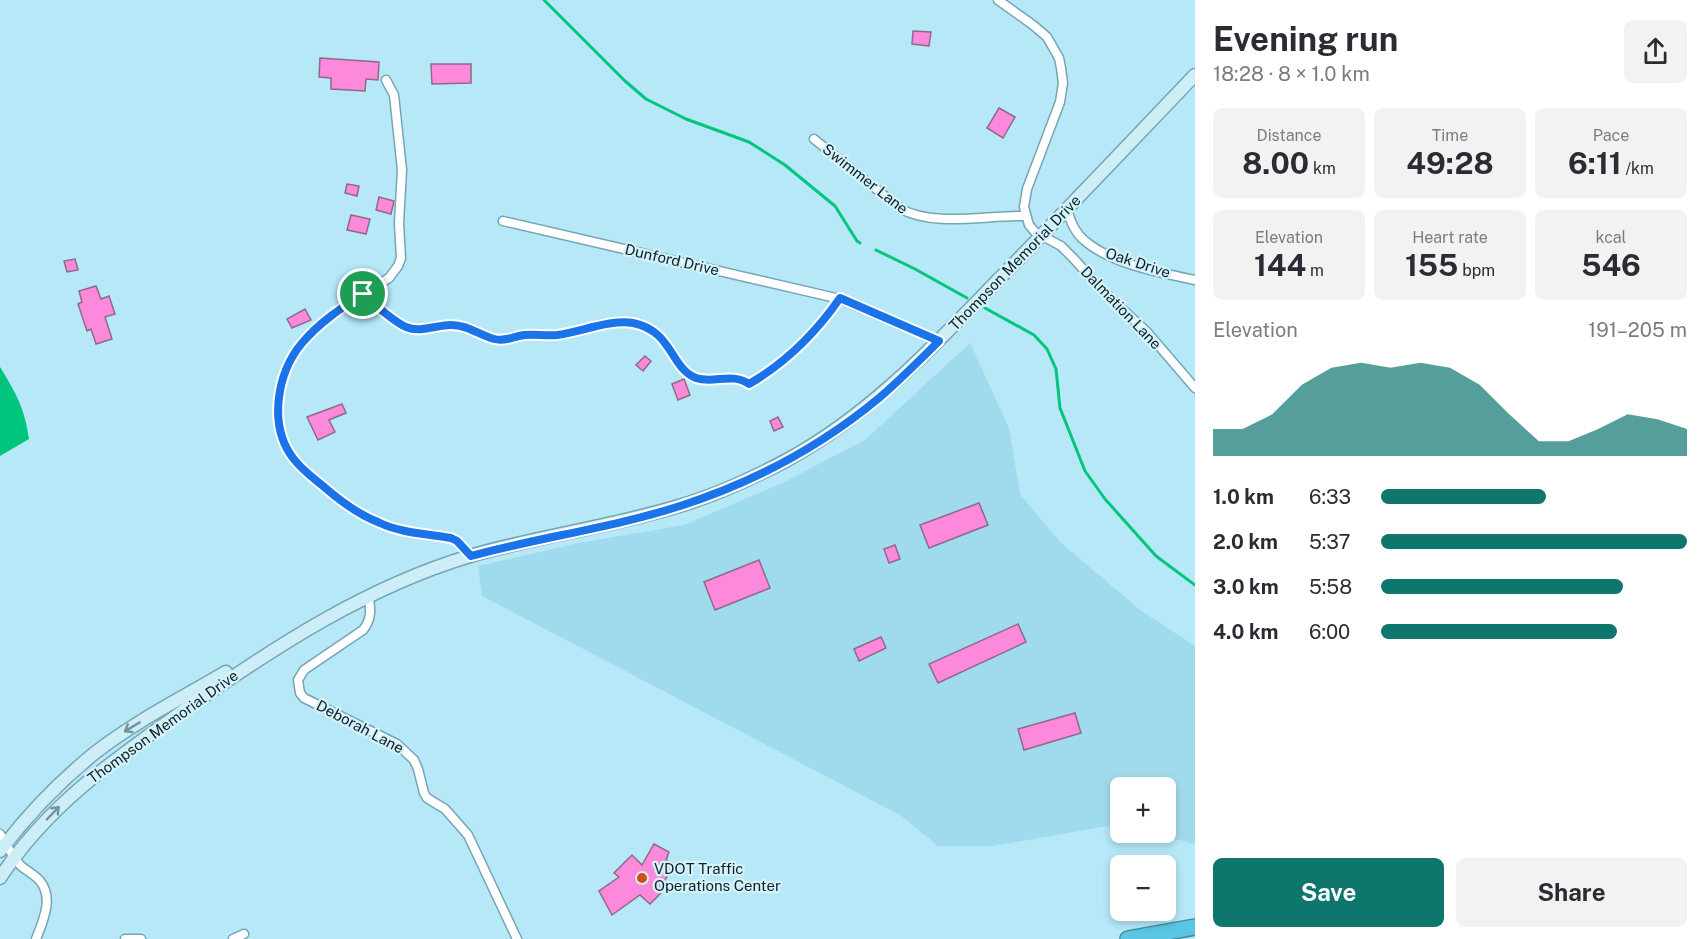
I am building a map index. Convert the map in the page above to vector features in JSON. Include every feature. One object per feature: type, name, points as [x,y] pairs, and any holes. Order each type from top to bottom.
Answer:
[{"type":"highway","points":[[1128,939],[1195,927]]},
{"type":"main road","name":"Thompson Memorial Drive","points":[[0,879],[34,833],[56,809],[94,775],[257,659],[369,595],[403,580],[471,556],[678,506],[736,485],[790,458],[854,418],[906,374],[939,341],[1195,75]]},
{"type":"main road","name":"Thompson Memorial Drive","points":[[2,843],[47,796],[97,751],[125,731],[228,671],[257,659]]},
{"type":"street","points":[[998,0],[1047,37],[1059,58],[1061,68],[1063,83],[1060,102],[1027,189],[1024,207],[1029,225],[1041,237]]},
{"type":"street","points":[[363,294],[389,278],[401,258],[399,223],[402,170],[394,95],[386,80]]},
{"type":"street","name":"Swimmer Lane","points":[[814,139],[901,209],[911,214],[931,219],[1025,216]]},
{"type":"street","name":"Oak Drive","points":[[1067,209],[1077,233],[1100,251],[1150,269],[1195,280]]},
{"type":"street","name":"Dunford Drive","points":[[503,221],[840,298],[939,341]]},
{"type":"street","name":"Dalmation Lane","points":[[1041,237],[1061,246],[1104,292],[1147,332],[1195,388]]},
{"type":"street","name":"Deborah Lane","points":[[369,595],[371,610],[367,625],[304,670],[297,680],[300,693],[304,698],[398,744],[408,753],[418,769],[427,798],[445,809],[468,835],[517,939]]},
{"type":"street","points":[[2,843],[20,864],[40,881],[47,898],[46,910],[36,939]]},
{"type":"street","points":[[233,939],[244,934]]},
{"type":"street","points":[[125,939],[141,939]]},
{"type":"path","points":[[471,556],[451,538],[393,528],[365,516],[331,493],[301,468],[281,437],[278,422],[280,396],[287,370],[294,355],[314,331],[341,308],[363,294],[405,327],[414,329],[440,325],[460,326],[493,339],[502,340],[522,336],[554,335],[620,322],[632,323],[649,329],[664,340],[687,374],[700,379],[731,377],[749,384],[768,373],[800,347],[840,298]]},
{"type":"shaded area","points":[[970,343],[1009,428],[1020,494],[1059,541],[1140,610],[1195,646],[1195,844],[1176,839],[1176,777],[1110,777],[1110,826],[993,846],[938,846],[900,815],[482,596],[478,566],[579,543],[684,525],[780,484],[865,440]]},
{"type":"shaded area","points":[[0,367],[19,402],[29,439],[0,456]]},
{"type":"building","points":[[913,31],[931,32],[929,46],[912,44]]},
{"type":"building","points":[[320,58],[379,62],[378,80],[366,79],[365,91],[331,89],[331,78],[319,77]]},
{"type":"building","points":[[431,64],[471,64],[471,83],[432,84]]},
{"type":"building","points":[[999,108],[1015,117],[1003,138],[987,128]]},
{"type":"building","points":[[347,184],[359,186],[357,196],[345,193]]},
{"type":"building","points":[[379,197],[394,201],[391,214],[376,210]]},
{"type":"building","points":[[351,215],[370,219],[366,234],[347,230]]},
{"type":"building","points":[[75,259],[78,270],[67,272],[64,261]]},
{"type":"building","points":[[96,286],[101,299],[109,296],[115,314],[105,317],[112,339],[96,344],[91,329],[87,331],[78,304],[82,302],[79,291]]},
{"type":"building","points":[[305,309],[311,320],[292,328],[287,319]]},
{"type":"building","points":[[645,356],[651,361],[643,371],[636,365]]},
{"type":"building","points":[[684,379],[690,395],[678,400],[672,384]]},
{"type":"building","points":[[342,404],[346,413],[329,420],[335,432],[318,440],[307,417]]},
{"type":"building","points":[[778,417],[783,427],[774,431],[770,421]]},
{"type":"building","points":[[979,503],[988,525],[929,548],[920,525]]},
{"type":"building","points":[[895,545],[900,559],[889,563],[884,549]]},
{"type":"building","points":[[759,560],[770,588],[715,610],[704,582]]},
{"type":"building","points":[[1018,624],[1026,642],[938,683],[929,664]]},
{"type":"building","points":[[881,637],[886,648],[859,661],[854,649]]},
{"type":"building","points":[[1075,713],[1081,733],[1024,750],[1018,729]]},
{"type":"building","name":"VDOT Traffic Operations Center","points":[[654,844],[669,852],[666,860],[674,864],[659,891],[661,893],[650,904],[640,895],[612,915],[599,891],[619,877],[614,873],[632,855],[642,865]]},
{"type":"waterway","points":[[544,0],[646,99],[686,119],[749,142],[785,165],[835,206],[860,243]]},
{"type":"waterway","points":[[876,250],[967,298]]},
{"type":"waterway","points":[[985,308],[1034,335],[1047,349],[1056,369],[1060,408],[1085,471],[1105,499],[1156,556],[1195,585]]},
{"type":"place","name":"VDOT Traffic Operations Center","points":[[642,878]]},
{"type":"route","points":[[363,294],[405,327],[420,329],[453,325],[466,327],[493,339],[502,340],[522,336],[569,333],[620,322],[632,323],[644,326],[664,340],[687,374],[700,379],[731,377],[749,384],[768,373],[800,347],[840,298],[939,341],[906,374],[854,418],[790,458],[736,485],[678,506],[620,522],[536,539],[471,556],[451,538],[393,528],[373,520],[350,506],[301,468],[281,437],[278,422],[280,396],[294,355],[301,344],[329,317],[363,294]]}]
